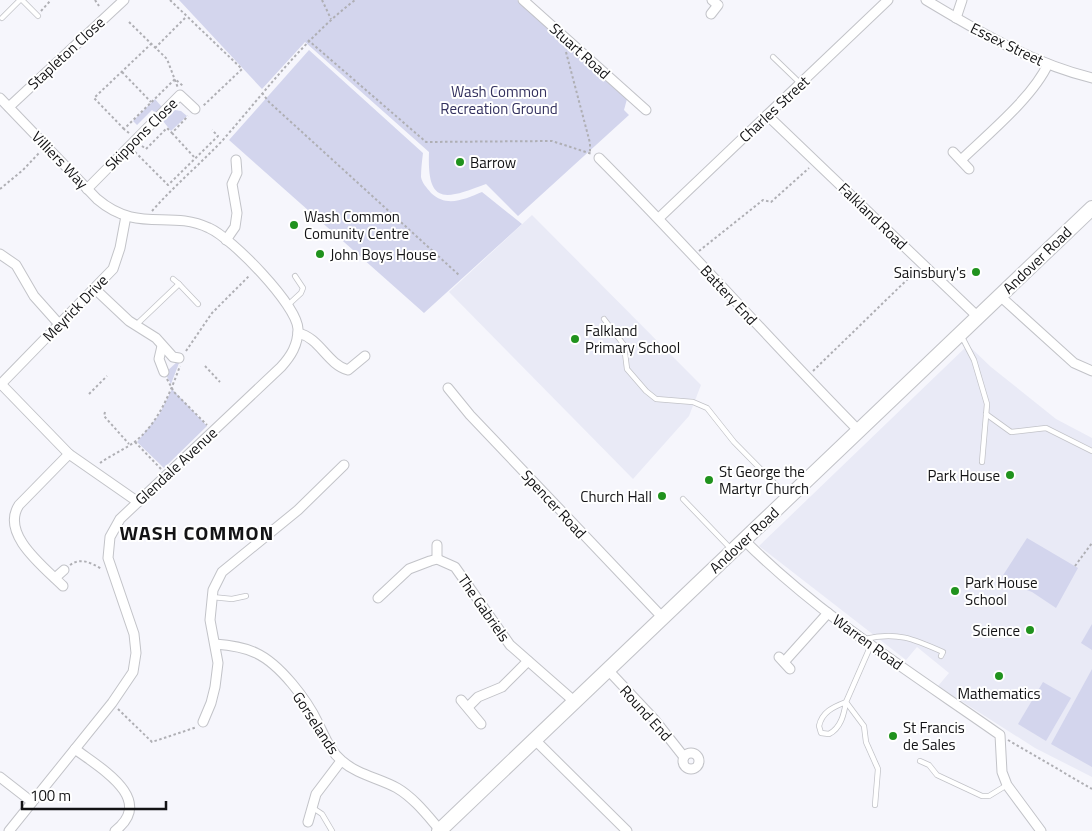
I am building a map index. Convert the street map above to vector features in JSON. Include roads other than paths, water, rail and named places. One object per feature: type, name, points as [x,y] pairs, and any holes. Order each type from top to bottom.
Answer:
[{"type":"main road","name":"Andover Road","points":[[440,830],[733,550],[860,432],[1092,208]]},
{"type":"street","name":"Stapleton Close","points":[[9,107],[124,0]]},
{"type":"street","name":"Stuart Road","points":[[523,0],[562,35],[634,106],[646,110]]},
{"type":"street","points":[[711,14],[718,5],[712,0]]},
{"type":"street","name":"Charles Street","points":[[659,218],[888,0]]},
{"type":"street","name":"Essex Street","points":[[926,0],[1014,50],[1048,64],[1092,78]]},
{"type":"street","points":[[956,18],[962,0]]},
{"type":"street","points":[[962,160],[1026,96],[1048,64]]},
{"type":"street","name":"Skippons Close","points":[[87,188],[180,95],[195,111]]},
{"type":"street","name":"Villiers Way","points":[[0,98],[103,204],[126,216]]},
{"type":"street","name":"Falkland Road","points":[[768,115],[978,317]]},
{"type":"street","points":[[952,152],[969,169]]},
{"type":"street","name":"Battery End","points":[[594,156],[659,218],[805,377],[860,432]]},
{"type":"street","points":[[226,240],[235,228],[237,213],[232,184],[237,172],[236,160]]},
{"type":"street","points":[[126,216],[144,220],[180,221],[200,224],[219,233],[271,284],[288,305],[296,319],[298,334],[311,338],[338,367],[348,370],[364,356]]},
{"type":"street","name":"Meyrick Drive","points":[[0,385],[95,288],[116,262],[126,216]]},
{"type":"street","points":[[0,254],[16,265],[34,296],[59,324]]},
{"type":"street","points":[[95,288],[136,325],[156,338],[173,357],[181,358]]},
{"type":"street","points":[[1000,296],[1074,363],[1092,371]]},
{"type":"street","name":"Glendale Avenue","points":[[9,831],[129,680],[136,653],[134,634],[108,558],[110,537],[116,524],[289,358],[298,334]]},
{"type":"street","points":[[162,346],[159,358],[164,372]]},
{"type":"street","points":[[0,385],[68,454],[138,502]]},
{"type":"street","name":"Spencer Road","points":[[448,388],[470,415],[663,618]]},
{"type":"street","points":[[62,586],[19,542],[13,525],[19,505],[68,454]]},
{"type":"street","points":[[203,722],[215,687],[218,663],[210,620],[213,590],[222,572],[298,510],[344,465]]},
{"type":"street","name":"Warren Road","points":[[744,540],[768,564],[828,613],[1000,735],[1002,772],[1007,785]]},
{"type":"street","points":[[378,598],[409,569],[438,559],[437,545]]},
{"type":"street","name":"The Gabriels","points":[[438,559],[456,567],[481,602],[493,624],[510,645],[575,702]]},
{"type":"street","points":[[55,578],[64,570]]},
{"type":"street","points":[[784,663],[828,613]]},
{"type":"street","name":"Gorselands","points":[[215,644],[256,653],[271,663],[302,698],[318,722],[327,742],[341,761],[351,768],[396,788],[410,798],[440,830]]},
{"type":"street","points":[[468,707],[478,697],[502,687],[528,661]]},
{"type":"street","name":"Round End","points":[[608,670],[654,719],[684,757]]},
{"type":"street","points":[[461,700],[480,724]]},
{"type":"street","points":[[535,740],[626,831]]},
{"type":"street","points":[[75,749],[116,782],[128,796],[131,804],[130,816],[115,831]]},
{"type":"street","name":"Gorselands","points":[[308,822],[311,807],[322,784],[341,761]]},
{"type":"street","points":[[0,777],[32,802]]},
{"type":"street","points":[[1007,785],[1041,831]]},
{"type":"lane","points":[[2,18],[21,0],[38,17]]},
{"type":"lane","points":[[773,57],[801,84]]},
{"type":"lane","points":[[288,305],[304,288],[295,276]]},
{"type":"lane","points":[[173,279],[198,304]]},
{"type":"lane","points":[[136,325],[179,284]]},
{"type":"lane","points":[[604,319],[624,345],[627,368],[646,391],[656,399],[693,402],[707,408],[734,442],[789,498]]},
{"type":"lane","points":[[960,334],[974,360],[983,385],[987,404],[982,462]]},
{"type":"lane","points":[[986,414],[1011,432],[1046,428],[1092,451]]},
{"type":"lane","points":[[683,499],[733,550]]},
{"type":"lane","points":[[212,597],[232,599],[246,596]]},
{"type":"lane","points":[[846,702],[828,710],[821,718],[819,726],[821,733],[829,734],[835,730],[842,719],[846,702],[868,641],[893,634],[911,638],[943,652],[941,656]]},
{"type":"lane","points":[[846,702],[864,726],[866,742],[878,770],[875,805]]},
{"type":"lane","points":[[920,761],[929,765],[937,775],[982,796],[989,796],[1007,785]]},
{"type":"lane","points":[[311,807],[322,814],[332,831]]},
{"type":"place","name":"Barrow","points":[[460,162]]},
{"type":"place","name":"Wash Common Comunity Centre","points":[[294,225]]},
{"type":"place","name":"John Boys House","points":[[320,254]]},
{"type":"place","name":"Sainsbury's","points":[[976,272]]},
{"type":"place","name":"Falkland Primary School","points":[[575,339]]},
{"type":"place","name":"Park House","points":[[1010,475]]},
{"type":"place","name":"St George the Martyr Church","points":[[709,480]]},
{"type":"place","name":"Church Hall","points":[[662,496]]},
{"type":"place","name":"Park House School","points":[[955,591]]},
{"type":"place","name":"Science","points":[[1030,630]]},
{"type":"place","name":"Mathematics","points":[[999,676]]},
{"type":"place","name":"St Francis de Sales","points":[[893,736]]},
{"type":"district","name":"WASH COMMON","points":[[197,532]]},
{"type":"park label","name":"Wash Common Recreation Ground","points":[[499,100]]}]
